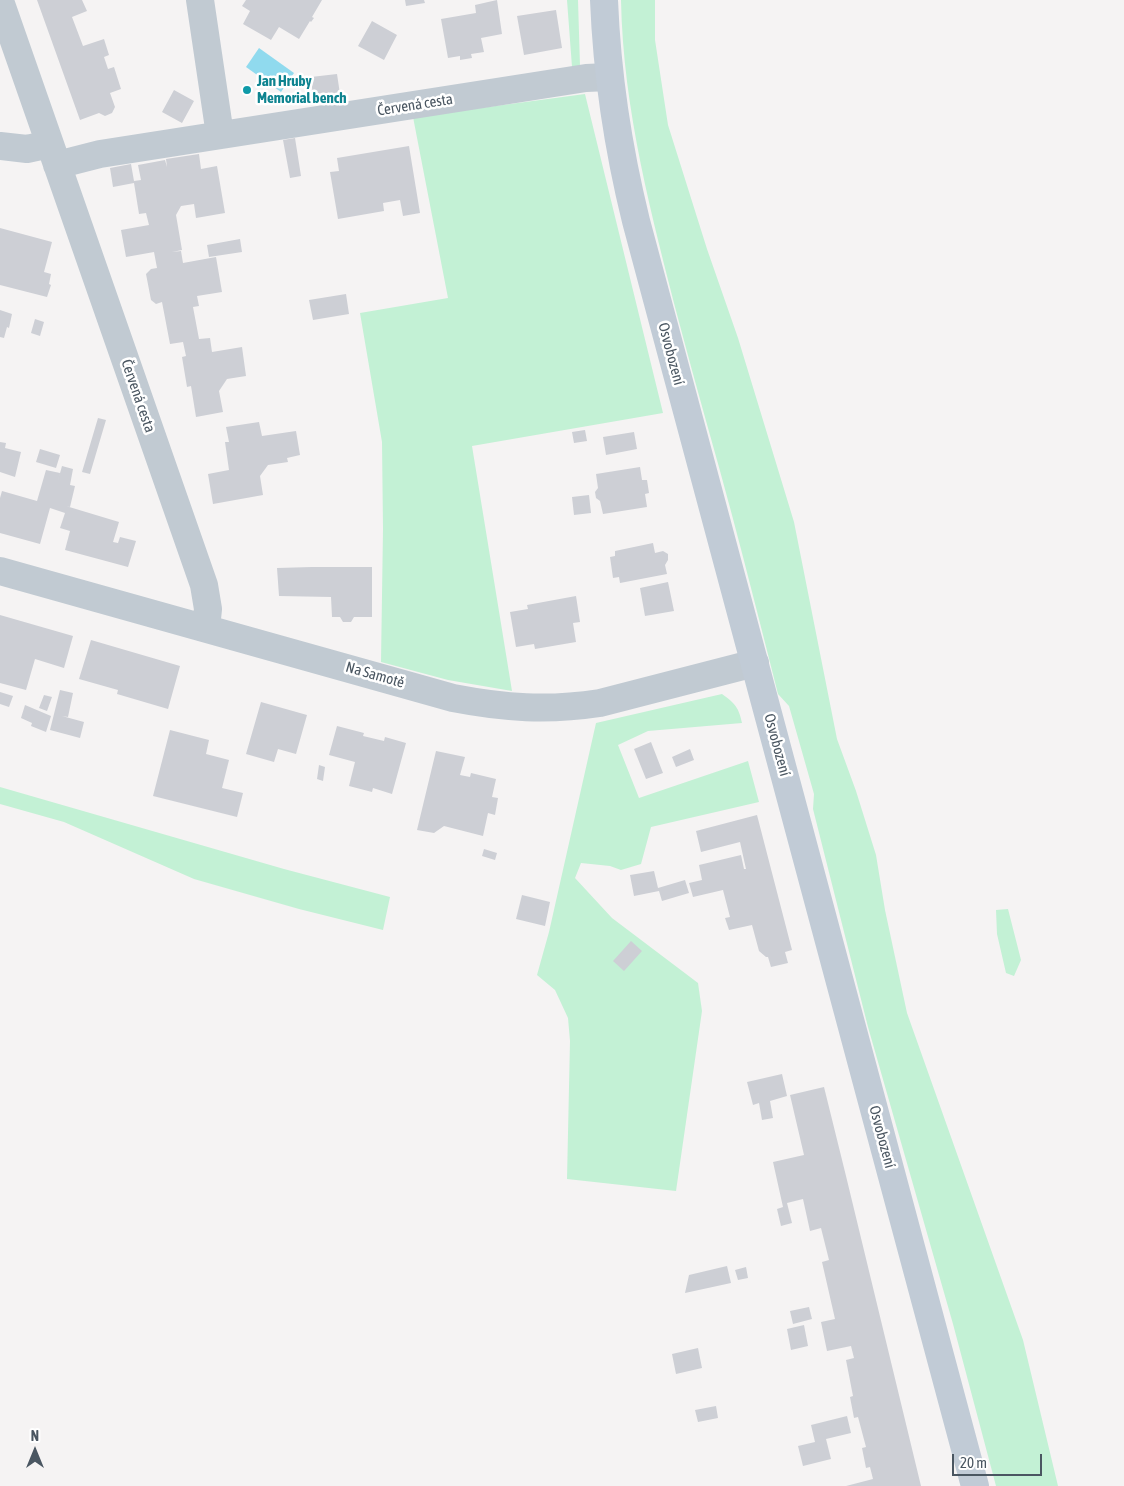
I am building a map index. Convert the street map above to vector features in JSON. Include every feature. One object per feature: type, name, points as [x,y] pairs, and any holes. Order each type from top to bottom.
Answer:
[{"type":"main road","name":"Osvobození","points":[[604,0],[609,77],[619,143],[636,221],[975,1486]]},
{"type":"street","points":[[200,0],[220,135]]},
{"type":"street","name":"Červená cesta","points":[[0,1],[204,585],[208,609],[206,628]]},
{"type":"street","name":"Červená cesta","points":[[54,155],[100,154],[586,78],[609,77]]},
{"type":"street","points":[[0,146],[54,155]]},
{"type":"street","name":"Na Samotě","points":[[0,571],[453,698],[488,704],[541,709],[577,707],[613,701],[755,663]]},
{"type":"green space","points":[[567,0],[578,0],[580,66],[572,67]]},
{"type":"green space","points":[[621,0],[655,0],[655,40],[668,125],[707,249],[738,338],[794,522],[837,739],[876,855],[885,910],[907,1013],[1023,1340],[1058,1486],[996,1486],[953,1324],[868,1027],[813,809],[814,794],[789,706],[778,694],[669,283],[649,203],[633,123],[623,41]]},
{"type":"green space","points":[[585,94],[663,413],[472,446],[512,691],[448,680],[381,662],[382,442],[360,313],[448,298],[413,117]]},
{"type":"green space","points":[[722,694],[736,706],[742,723],[648,731],[618,745],[639,798],[748,761],[759,802],[651,827],[641,864],[621,870],[610,866],[581,863],[575,878],[612,918],[698,983],[702,1011],[676,1191],[567,1179],[570,1041],[568,1018],[555,990],[537,975],[549,932],[596,723]]},
{"type":"green space","points":[[0,787],[284,869],[390,897],[383,930],[299,909],[194,879],[64,822],[0,804]]},
{"type":"green space","points":[[1008,909],[1021,960],[1014,976],[1006,973],[997,934],[996,910]]},
{"type":"water","points":[[259,48],[294,73],[281,92],[246,67]]},
{"type":"building","points":[[37,0],[82,0],[87,11],[72,17],[83,46],[104,39],[109,55],[104,57],[108,69],[114,67],[121,89],[110,93],[115,107],[112,113],[105,116],[99,113],[80,120]]},
{"type":"building","points":[[246,0],[322,0],[312,17],[314,18],[310,21],[299,39],[279,27],[271,40],[243,24],[250,11],[242,6]]},
{"type":"building","points":[[405,0],[424,0],[425,3],[406,6]]},
{"type":"building","points":[[497,0],[502,34],[481,38],[484,52],[471,54],[472,58],[460,60],[460,56],[448,58],[441,19],[476,13],[475,5]]},
{"type":"building","points":[[556,10],[562,48],[524,55],[517,16]]},
{"type":"building","points":[[372,21],[397,35],[384,60],[358,46]]},
{"type":"building","points":[[337,74],[340,94],[313,98],[311,77]]},
{"type":"building","points":[[174,90],[194,101],[182,123],[162,112]]},
{"type":"building","points":[[295,138],[301,176],[290,178],[283,140]]},
{"type":"building","points":[[409,146],[420,213],[403,216],[400,200],[383,203],[384,211],[338,219],[330,172],[339,171],[337,158]]},
{"type":"building","points":[[199,154],[201,169],[217,166],[225,213],[196,218],[194,204],[181,206],[176,215],[182,250],[172,252],[181,251],[183,263],[216,257],[222,292],[197,296],[199,306],[193,307],[199,339],[210,338],[212,352],[242,347],[246,376],[227,379],[219,391],[223,412],[196,417],[191,386],[187,387],[182,357],[186,356],[183,342],[170,344],[162,302],[156,304],[151,300],[146,274],[151,269],[157,268],[154,252],[126,257],[121,230],[149,225],[146,213],[139,214],[134,183],[113,187],[110,168],[131,164],[134,181],[141,180],[138,165],[165,160],[167,167],[166,159]]},
{"type":"building","points":[[0,228],[52,242],[44,272],[51,274],[49,284],[51,285],[47,297],[0,285]]},
{"type":"building","points":[[240,239],[242,252],[209,257],[207,245]]},
{"type":"building","points":[[346,294],[349,314],[313,320],[309,300]]},
{"type":"building","points":[[0,310],[12,314],[9,328],[7,327],[4,338],[0,337]]},
{"type":"building","points":[[35,319],[44,322],[40,336],[31,333]]},
{"type":"building","points":[[98,418],[106,420],[90,474],[82,472]]},
{"type":"building","points":[[259,422],[262,436],[296,431],[300,455],[287,458],[288,462],[268,465],[260,476],[263,495],[213,504],[208,474],[229,470],[225,442],[229,442],[226,427]]},
{"type":"building","points":[[585,430],[587,441],[574,443],[572,432]]},
{"type":"building","points":[[634,432],[637,449],[606,455],[603,437]]},
{"type":"building","points":[[0,442],[6,443],[5,448],[21,452],[15,477],[0,472]]},
{"type":"building","points":[[40,449],[60,455],[56,468],[36,462]]},
{"type":"building","points":[[62,466],[73,469],[70,485],[75,486],[70,507],[66,506],[119,522],[113,542],[118,543],[120,537],[136,541],[128,567],[65,550],[70,531],[60,528],[65,513],[50,508],[40,544],[0,533],[0,498],[2,491],[37,501],[46,470],[60,473],[55,491]]},
{"type":"building","points":[[640,467],[642,480],[647,480],[649,493],[645,494],[647,507],[603,514],[600,501],[596,498],[595,492],[598,488],[596,474]]},
{"type":"building","points":[[589,495],[591,513],[574,515],[572,497]]},
{"type":"building","points":[[653,543],[655,553],[663,551],[668,554],[668,560],[665,565],[667,574],[620,583],[619,577],[613,578],[610,557],[615,556],[615,551]]},
{"type":"building","points":[[372,567],[372,617],[354,617],[351,622],[343,622],[340,617],[332,617],[331,597],[279,596],[277,568]]},
{"type":"building","points":[[668,582],[674,611],[645,616],[640,588]]},
{"type":"building","points":[[576,596],[580,622],[573,623],[576,642],[535,649],[534,644],[516,647],[510,612],[528,609],[527,605]]},
{"type":"building","points":[[0,615],[73,636],[64,668],[35,659],[26,690],[0,683]]},
{"type":"building","points":[[91,640],[180,666],[168,709],[117,694],[118,690],[79,679]]},
{"type":"building","points":[[60,690],[73,693],[68,717],[62,716],[84,722],[80,738],[50,730]]},
{"type":"building","points":[[0,692],[13,696],[9,707],[0,704]]},
{"type":"building","points":[[44,695],[52,697],[47,711],[39,708]]},
{"type":"building","points":[[261,702],[307,715],[296,754],[278,749],[274,762],[246,754]]},
{"type":"building","points":[[25,705],[51,716],[46,732],[31,726],[32,723],[21,718]]},
{"type":"building","points":[[337,726],[364,733],[363,736],[384,741],[385,737],[406,743],[392,794],[373,788],[372,792],[349,786],[355,762],[329,755]]},
{"type":"building","points":[[170,730],[209,740],[206,754],[229,760],[222,788],[243,793],[237,817],[153,796]]},
{"type":"building","points":[[651,742],[663,773],[646,779],[634,749]]},
{"type":"building","points":[[690,749],[694,760],[676,767],[672,757]]},
{"type":"building","points":[[436,751],[465,757],[460,775],[470,777],[471,773],[496,779],[492,797],[498,798],[495,815],[488,813],[483,836],[444,826],[434,833],[417,830]]},
{"type":"building","points":[[319,765],[325,767],[323,781],[317,779]]},
{"type":"building","points":[[757,815],[792,950],[785,952],[788,963],[771,967],[768,957],[759,951],[752,925],[729,930],[725,918],[730,917],[723,890],[693,897],[689,883],[702,880],[699,865],[741,855],[744,869],[746,869],[740,842],[701,852],[696,831]]},
{"type":"building","points":[[484,849],[497,853],[495,860],[482,856]]},
{"type":"building","points":[[654,871],[658,888],[685,880],[689,893],[662,901],[659,891],[634,896],[630,875]]},
{"type":"building","points":[[522,895],[550,902],[545,926],[516,919]]},
{"type":"building","points":[[631,941],[642,951],[624,971],[613,961]]},
{"type":"building","points":[[782,1074],[787,1096],[770,1101],[773,1118],[762,1120],[759,1103],[753,1105],[747,1082]]},
{"type":"building","points":[[824,1087],[921,1486],[846,1486],[873,1479],[870,1467],[866,1468],[862,1448],[866,1447],[858,1417],[854,1418],[850,1397],[853,1396],[846,1360],[854,1358],[851,1346],[827,1351],[821,1322],[835,1319],[822,1262],[829,1260],[821,1228],[810,1231],[803,1199],[787,1203],[792,1223],[781,1226],[777,1209],[783,1207],[773,1162],[804,1155],[790,1095]]},
{"type":"building","points":[[727,1266],[731,1283],[685,1293],[689,1275]]},
{"type":"building","points":[[746,1267],[748,1278],[738,1280],[735,1270]]},
{"type":"building","points":[[809,1307],[812,1319],[793,1324],[790,1311]]},
{"type":"building","points":[[804,1325],[808,1346],[791,1350],[787,1329]]},
{"type":"building","points":[[698,1348],[702,1368],[676,1374],[672,1354]]},
{"type":"building","points":[[716,1406],[718,1418],[698,1422],[695,1410]]},
{"type":"building","points":[[847,1416],[851,1433],[826,1439],[831,1459],[803,1466],[798,1446],[815,1442],[811,1425]]},
{"type":"place","name":"Jan Hruby Memorial bench","points":[[247,90]]}]
